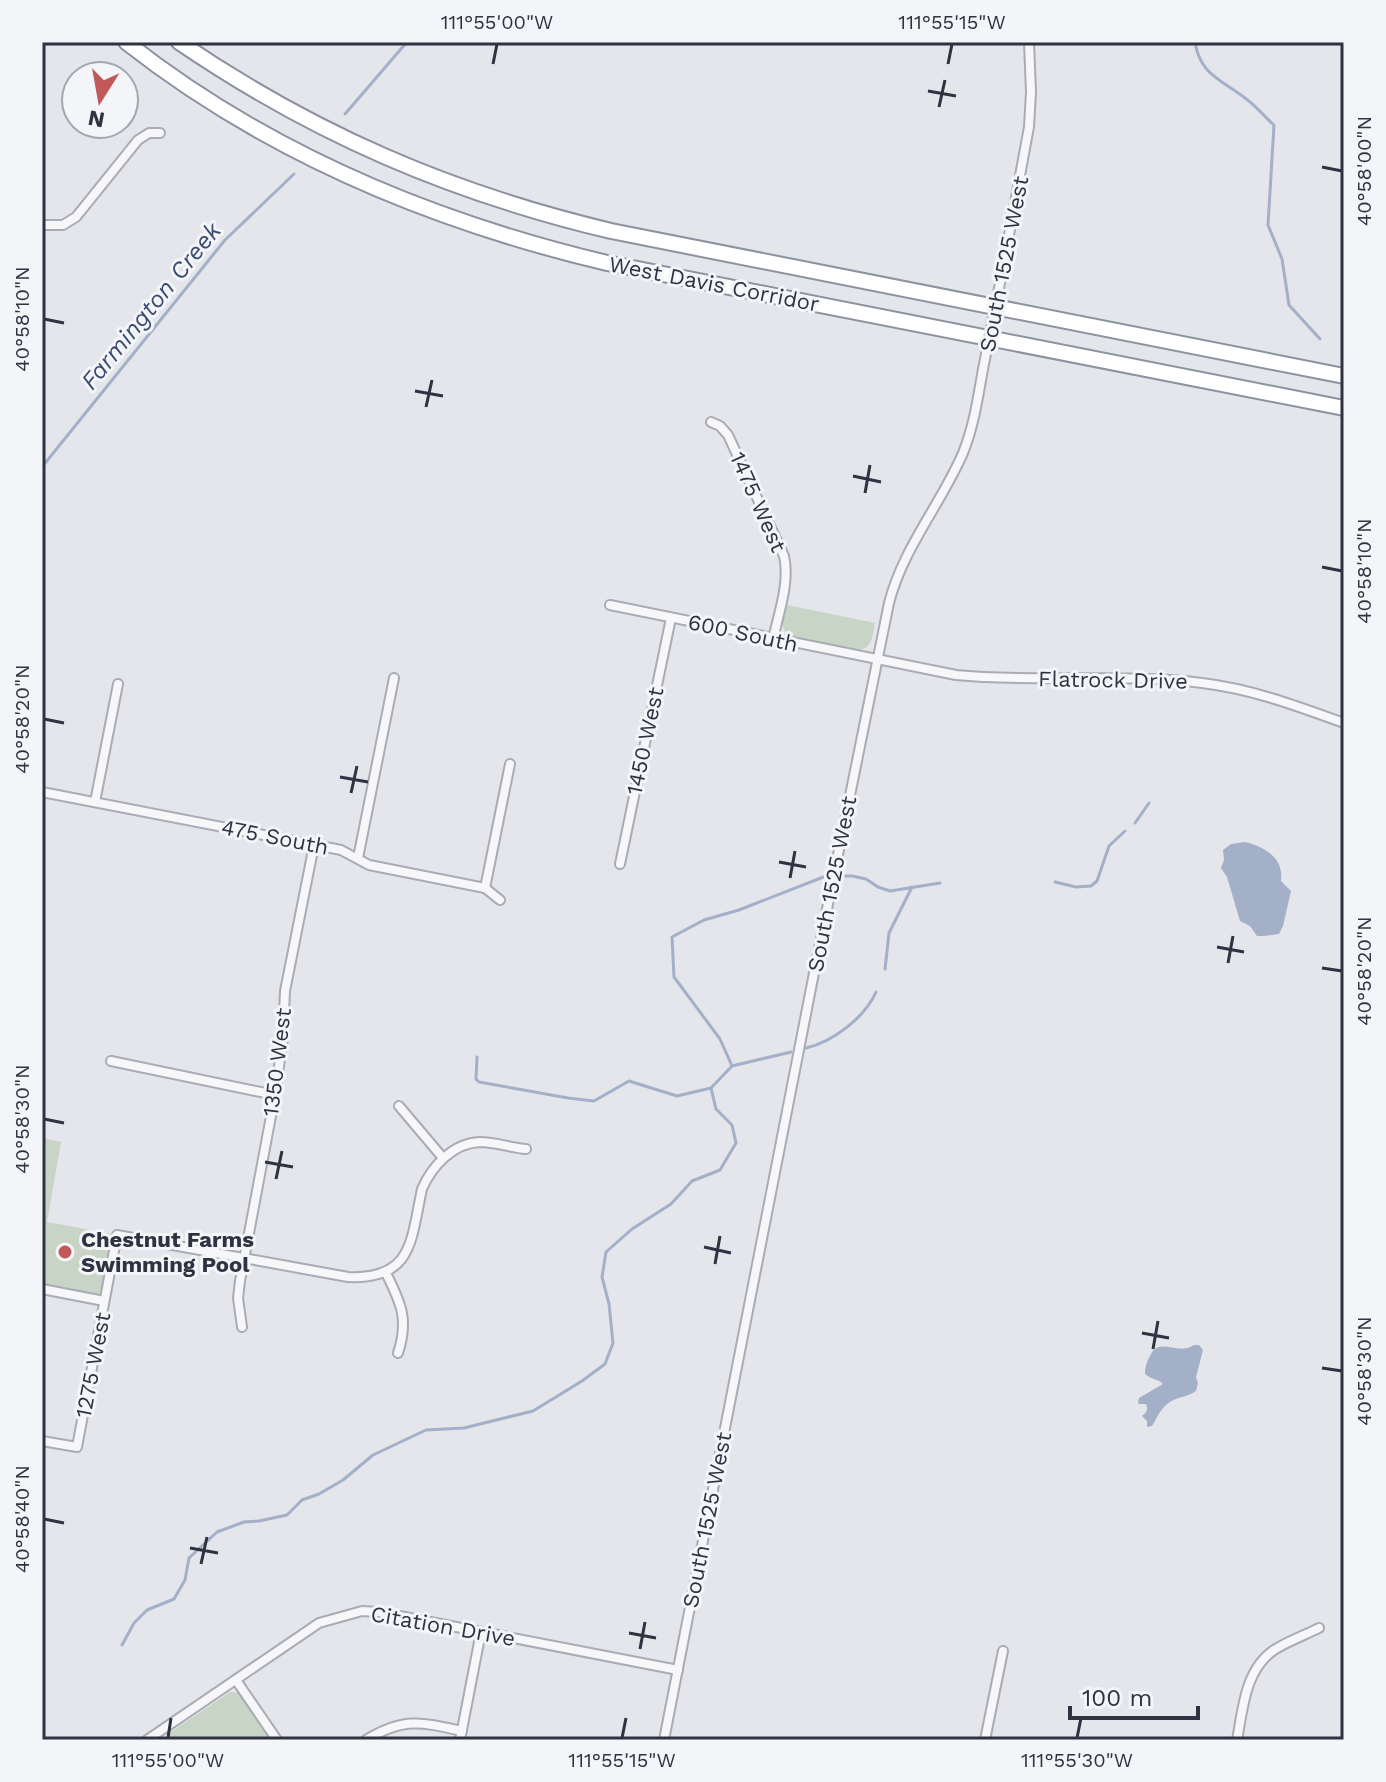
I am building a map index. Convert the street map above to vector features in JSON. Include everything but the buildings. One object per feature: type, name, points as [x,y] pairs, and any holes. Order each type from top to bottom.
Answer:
[{"type":"highway","name":"West Davis Corridor","points":[[126,42],[213,103],[313,159],[425,209],[527,243],[623,266],[1344,408]]},
{"type":"highway","name":"West Davis Corridor","points":[[179,42],[262,95],[347,141],[436,179],[538,213],[611,231],[1344,376]]},
{"type":"street","name":"South 1525 West","points":[[664,1740],[816,959],[889,603],[897,577],[963,452],[974,418],[1025,159],[1031,92],[1029,42]]},
{"type":"street","points":[[42,225],[63,225],[76,217],[138,140],[149,133],[160,133]]},
{"type":"street","name":"1475 West","points":[[711,422],[728,435],[784,556],[785,581],[773,639]]},
{"type":"street","name":"600 South","points":[[610,605],[877,660]]},
{"type":"street","name":"1450 West","points":[[620,864],[671,618]]},
{"type":"street","name":"Flatrock Drive","points":[[877,660],[979,677],[1203,683],[1260,694],[1344,723]]},
{"type":"street","points":[[358,858],[394,678]]},
{"type":"street","points":[[95,802],[118,684]]},
{"type":"street","points":[[485,888],[510,764]]},
{"type":"street","name":"475 South","points":[[42,792],[341,850],[369,865],[485,888],[500,900]]},
{"type":"street","name":"1350 West","points":[[242,1327],[238,1298],[275,1095],[283,1038],[285,991],[314,845]]},
{"type":"street","points":[[111,1061],[275,1095]]},
{"type":"street","points":[[399,1106],[443,1158]]},
{"type":"street","points":[[244,1258],[348,1277],[362,1278],[386,1273],[410,1246],[422,1189],[443,1158],[452,1151],[478,1142],[526,1149]]},
{"type":"street","name":"1275 West","points":[[42,1441],[77,1447],[117,1235],[244,1258]]},
{"type":"street","points":[[386,1273],[397,1294],[404,1322],[398,1353]]},
{"type":"street","points":[[42,1289],[104,1301]]},
{"type":"street","name":"Citation Drive","points":[[151,1739],[319,1623],[362,1611],[678,1670]]},
{"type":"street","points":[[1237,1740],[1245,1693],[1256,1669],[1273,1651],[1319,1628]]},
{"type":"street","points":[[366,1740],[387,1728],[406,1723],[425,1723],[461,1736],[481,1632]]},
{"type":"street","points":[[985,1740],[1003,1651]]},
{"type":"street","points":[[236,1680],[277,1740]]},
{"type":"green space","points":[[787,605],[875,623],[872,640],[860,650],[790,636],[783,626]]},
{"type":"green space","points":[[42,1138],[61,1142],[47,1222],[117,1235],[104,1301],[42,1289]]},
{"type":"green space","points":[[230,1692],[241,1693],[273,1740],[165,1740],[168,1734]]},
{"type":"water","points":[[1245,842],[1272,855],[1279,866],[1281,881],[1291,891],[1279,934],[1257,936],[1250,926],[1240,921],[1227,877],[1221,868],[1223,850],[1231,844]]},
{"type":"water","points":[[1199,1345],[1203,1350],[1196,1391],[1171,1401],[1161,1410],[1152,1426],[1147,1427],[1147,1421],[1142,1416],[1147,1406],[1138,1404],[1139,1398],[1163,1384],[1145,1374],[1151,1354],[1159,1347],[1182,1349]]},
{"type":"waterway","name":"Farmington Creek","points":[[345,114],[407,42]]},
{"type":"waterway","points":[[1195,42],[1207,69],[1274,125],[1268,225],[1282,259],[1289,305],[1320,339]]},
{"type":"waterway","name":"Farmington Creek","points":[[42,467],[225,240],[294,174]]},
{"type":"waterway","points":[[1135,823],[1149,803]]},
{"type":"waterway","points":[[1055,882],[1076,887],[1091,886],[1097,881],[1109,846],[1125,831]]},
{"type":"waterway","points":[[732,1066],[720,1039],[674,977],[672,937],[704,920],[739,910],[826,876]]},
{"type":"waterway","points":[[841,876],[866,879],[890,891],[940,883]]},
{"type":"waterway","points":[[885,969],[889,933],[912,887]]},
{"type":"waterway","points":[[806,1048],[827,1040],[847,1027],[876,992]]},
{"type":"waterway","points":[[122,1645],[134,1623],[147,1610],[174,1599],[185,1580],[189,1558],[217,1532],[244,1522],[287,1515],[302,1500],[343,1480],[373,1455],[426,1430],[464,1428],[533,1411],[605,1364],[613,1343],[609,1304],[602,1277],[606,1252],[632,1229],[671,1204],[692,1181],[720,1170],[736,1143],[732,1125],[716,1109],[711,1088],[732,1066],[791,1052]]},
{"type":"waterway","points":[[477,1057],[476,1079],[479,1082],[568,1098],[594,1101],[629,1081],[677,1096],[711,1088]]},
{"type":"place","name":"Chestnut Farms Swimming Pool","points":[[65,1252]]}]
